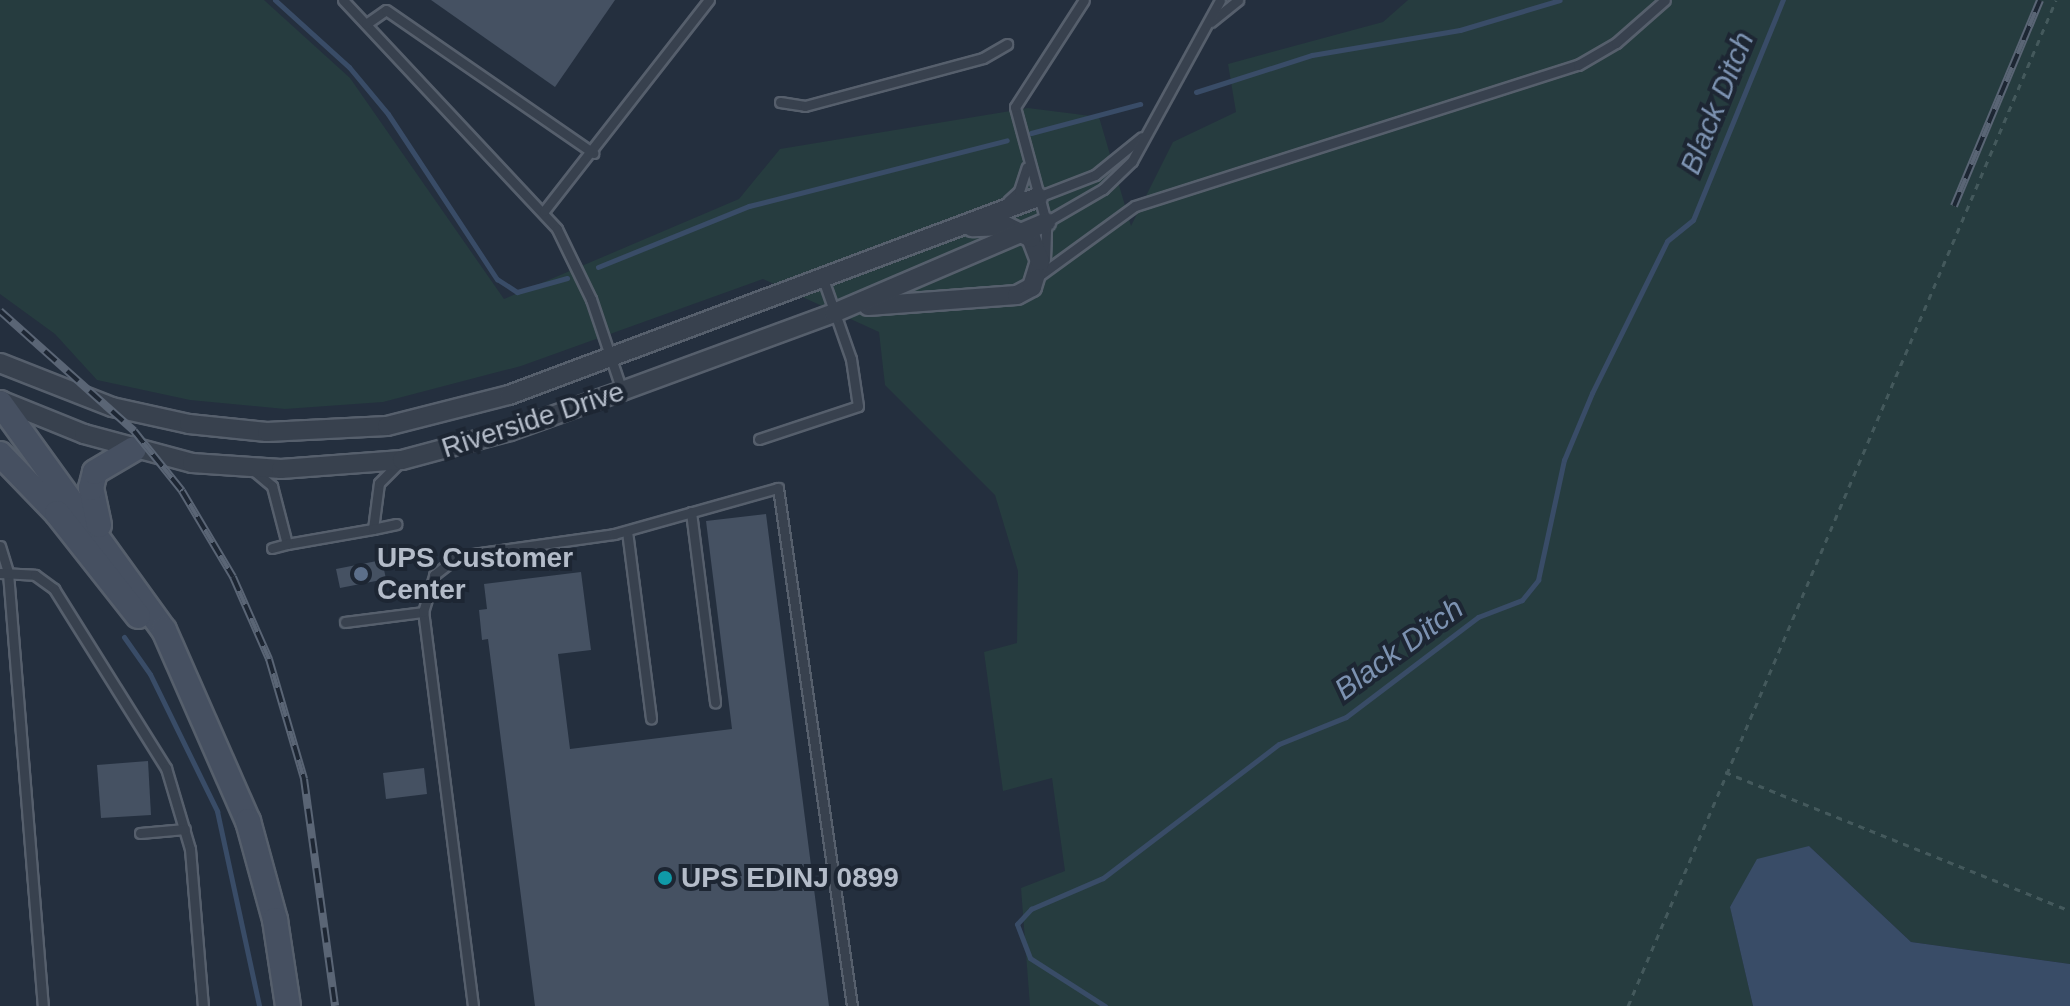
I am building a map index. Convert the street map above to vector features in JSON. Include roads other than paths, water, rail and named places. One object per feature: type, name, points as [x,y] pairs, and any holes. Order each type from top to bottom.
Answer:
[{"type":"main road","points":[[0,401],[103,539],[164,630],[201,710],[255,844],[288,1006]]},
{"type":"main road","points":[[103,539],[92,480],[102,465],[134,449]]},
{"type":"main road","points":[[0,454],[76,535],[201,710]]},
{"type":"street","name":"Riverside Drive","points":[[0,363],[78,396],[156,418],[293,432],[418,420],[611,358],[956,230],[993,211],[1038,197]]},
{"type":"street","name":"Riverside Drive","points":[[0,401],[134,449],[250,469],[402,460],[496,436],[834,313],[1046,222]]},
{"type":"street","points":[[834,313],[916,297],[1017,295],[1040,275],[1038,252],[1024,233],[994,225],[956,230]]},
{"type":"lane","points":[[343,0],[544,211],[581,275],[622,391]]},
{"type":"lane","points":[[544,211],[593,153],[709,0]]},
{"type":"lane","points":[[1040,275],[1046,222],[1016,125],[1017,98],[1084,0]]},
{"type":"lane","points":[[1046,222],[1113,180],[1148,132],[1220,0]]},
{"type":"lane","points":[[1208,24],[1238,0]]},
{"type":"lane","points":[[1040,275],[1135,206],[1578,65],[1616,43],[1665,0]]},
{"type":"lane","points":[[366,24],[386,10],[593,153]]},
{"type":"lane","points":[[780,102],[805,106],[983,58],[1007,44]]},
{"type":"lane","points":[[1038,197],[1095,175],[1148,132]]},
{"type":"lane","points":[[993,211],[1019,191],[1027,167]]},
{"type":"lane","points":[[759,439],[858,406],[823,279]]},
{"type":"lane","points":[[373,529],[379,483],[402,460]]},
{"type":"lane","points":[[250,469],[272,486],[287,544]]},
{"type":"lane","points":[[473,1006],[423,612],[434,575],[458,556],[627,531],[778,488],[852,1006]]},
{"type":"lane","points":[[691,512],[715,702]]},
{"type":"lane","points":[[272,548],[396,524]]},
{"type":"lane","points":[[627,531],[651,718]]},
{"type":"lane","points":[[0,546],[43,1006]]},
{"type":"lane","points":[[4,573],[35,575],[54,589],[157,750],[185,829],[203,1006]]},
{"type":"lane","points":[[345,622],[423,612]]},
{"type":"lane","points":[[140,833],[185,829]]},
{"type":"water","points":[[1809,846],[1911,942],[2070,964],[2070,1006],[1753,1006],[1730,907],[1757,859]]},
{"type":"waterway","points":[[275,0],[349,67],[388,114],[497,279],[517,292],[567,278]]},
{"type":"waterway","points":[[1196,92],[1312,55],[1460,30],[1560,0]]},
{"type":"waterway","name":"Black Ditch","points":[[1105,1006],[1030,958],[1017,924],[1031,909],[1103,878],[1279,744],[1346,717],[1478,617],[1522,600],[1538,580],[1564,460],[1592,393],[1667,241],[1693,220],[1783,0]]},
{"type":"waterway","points":[[1031,133],[1140,104]]},
{"type":"waterway","points":[[598,267],[749,206],[1007,140]]},
{"type":"waterway","points":[[124,637],[150,674],[217,811],[259,1006]]},
{"type":"railway","points":[[1954,206],[2040,0]]},
{"type":"railway","points":[[0,311],[134,431],[182,491],[233,577],[269,659],[304,779],[335,1006]]},
{"type":"place","name":"UPS Customer Center","points":[[361,574]]},
{"type":"place","name":"UPS EDINJ 0899","points":[[665,878]]}]
